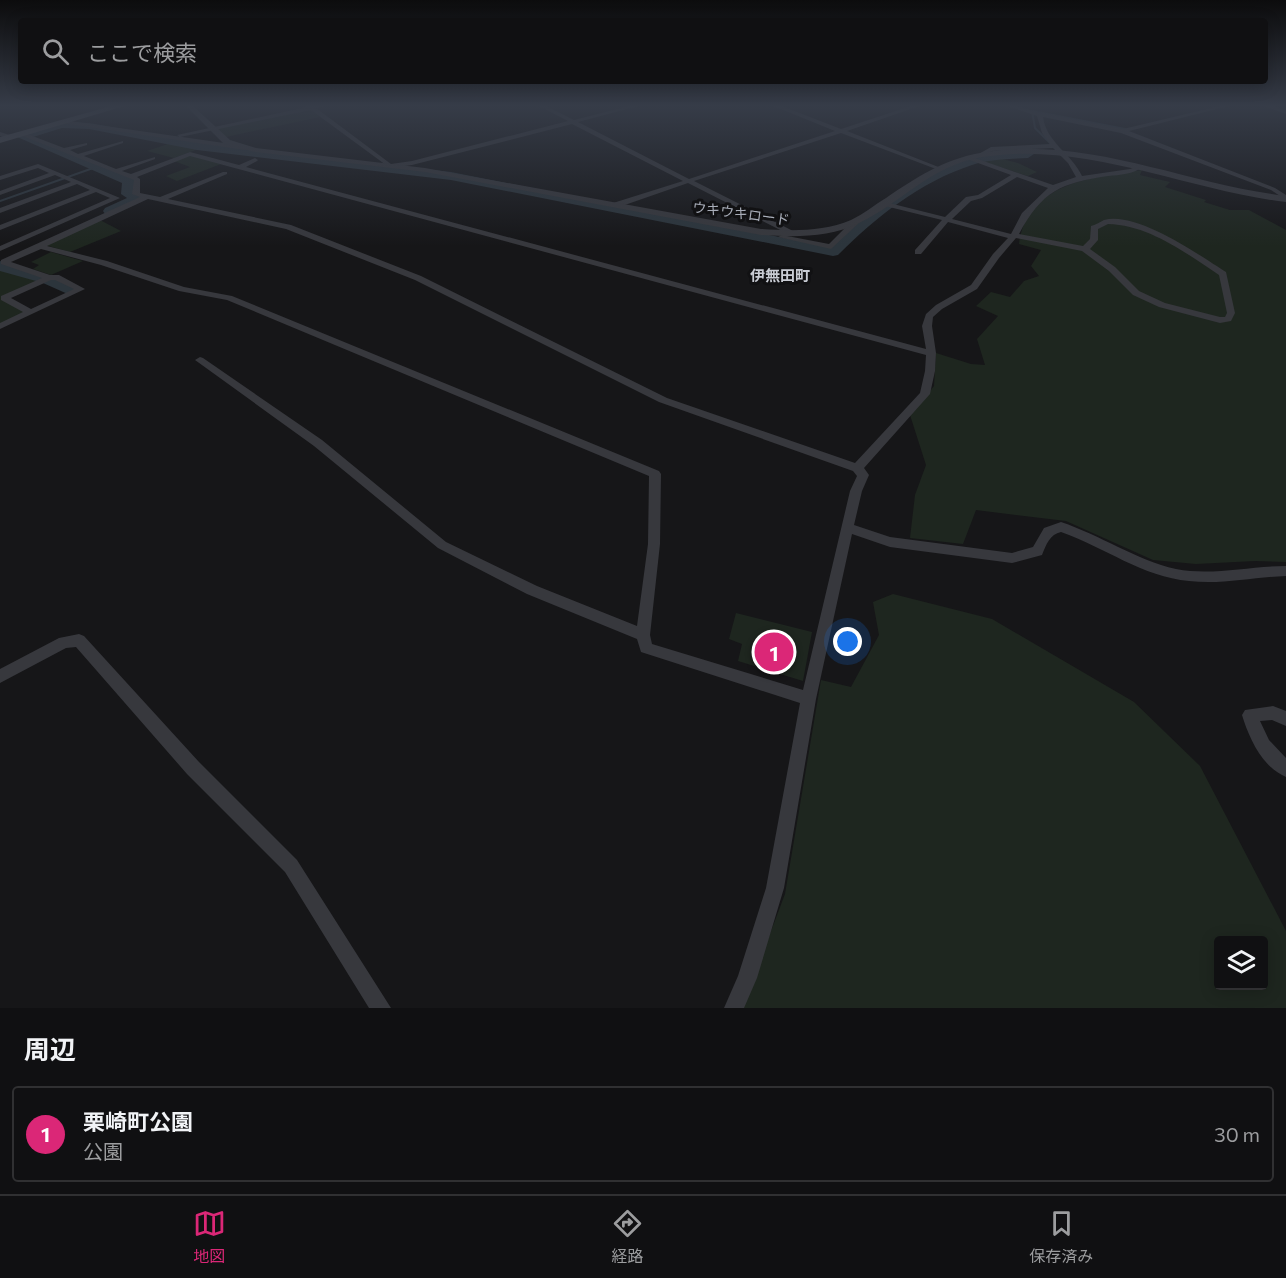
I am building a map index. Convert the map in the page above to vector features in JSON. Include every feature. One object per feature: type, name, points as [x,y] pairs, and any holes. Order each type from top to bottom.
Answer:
[{"type":"street","points":[[69,152],[137,179],[136,194],[264,222],[311,236],[418,278],[663,400],[857,468],[863,475],[856,491],[808,699],[775,888],[747,978],[734,1008]]},
{"type":"street","points":[[78,156],[90,152]]},
{"type":"street","name":"ウキウキロード","points":[[272,152],[390,166],[761,232],[792,234],[826,231],[856,221],[938,168],[969,158],[1019,152]]},
{"type":"street","points":[[371,152],[390,166],[455,152]]},
{"type":"street","points":[[634,152],[792,234]]},
{"type":"street","points":[[616,205],[774,152]]},
{"type":"street","points":[[897,152],[938,168]]},
{"type":"street","points":[[980,156],[985,152]]},
{"type":"street","name":"ウキウキロード","points":[[1021,152],[1064,153],[1140,167],[1231,192],[1286,199]]},
{"type":"street","points":[[1177,152],[1273,189],[1286,199]]},
{"type":"street","points":[[1064,153],[1073,163],[1080,178]]},
{"type":"street","points":[[131,177],[190,154],[931,353]]},
{"type":"street","points":[[116,171],[153,158]]},
{"type":"street","points":[[969,158],[1053,187]]},
{"type":"street","points":[[240,167],[255,160]]},
{"type":"street","points":[[0,178],[38,166],[116,198],[0,249]]},
{"type":"street","points":[[857,468],[925,394],[931,353],[927,326],[929,316],[939,307],[974,287],[996,256],[1014,236],[1025,214],[1053,187],[1080,178],[1131,171],[1140,167]]},
{"type":"street","points":[[0,193],[55,173]]},
{"type":"street","points":[[159,200],[225,173]]},
{"type":"street","points":[[918,252],[947,219],[969,199],[980,197],[1017,174]]},
{"type":"street","points":[[0,211],[77,182]]},
{"type":"street","points":[[1,227],[95,190]]},
{"type":"street","points":[[49,278],[4,262],[146,197]]},
{"type":"street","points":[[884,203],[912,212],[1014,236],[1085,249],[1112,269],[1136,293],[1162,305],[1220,320],[1228,319],[1231,313],[1223,274],[1137,225],[1118,221],[1102,222],[1094,228],[1094,240],[1085,249]]},
{"type":"street","points":[[761,232],[831,247],[856,221]]},
{"type":"street","points":[[1,227],[27,237]]},
{"type":"street","points":[[40,246],[104,263],[182,289],[229,298],[655,474],[654,544],[643,635],[646,648],[808,699]]},
{"type":"street","points":[[0,326],[81,289],[56,277],[4,298],[30,312]]},
{"type":"street","points":[[200,360],[318,443],[441,544],[532,590],[643,635]]},
{"type":"street","points":[[848,528],[890,542],[1012,558],[1037,551],[1047,533],[1054,527],[1061,527],[1107,545],[1147,566],[1178,574],[1286,571]]},
{"type":"street","points":[[0,676],[64,642],[79,640],[194,768],[291,866],[381,1008]]},
{"type":"street","points":[[1286,719],[1273,713],[1250,715],[1256,737],[1271,756],[1286,769]]},
{"type":"shaded area","points":[[151,152],[190,152],[174,158]]},
{"type":"shaded area","points":[[190,155],[221,164],[177,181],[166,176],[190,167],[174,161]]},
{"type":"shaded area","points":[[991,156],[1018,163],[1037,172],[1028,176],[975,159]]},
{"type":"shaded area","points":[[1142,170],[1140,175],[1170,182],[1165,187],[1230,210],[1249,210],[1286,230],[1286,562],[1196,564],[1153,560],[1066,521],[976,510],[963,544],[910,538],[915,495],[926,465],[910,415],[934,386],[936,353],[971,364],[985,365],[977,339],[998,316],[976,306],[991,292],[1010,297],[1024,281],[1039,276],[1031,266],[1041,250],[1019,244],[1025,224],[1035,208],[1048,196],[1083,180]]},
{"type":"shaded area","points":[[100,220],[121,231],[70,252],[45,245]]},
{"type":"shaded area","points":[[51,252],[83,261],[51,275],[33,269],[39,265],[31,262]]},
{"type":"shaded area","points":[[0,269],[40,282],[5,298],[30,312],[0,326]]},
{"type":"shaded area","points":[[893,594],[992,619],[1134,702],[1200,766],[1286,931],[1286,1008],[742,1008],[785,894],[821,680],[851,687],[879,635],[873,602]]},
{"type":"shaded area","points":[[736,613],[812,632],[803,681],[738,661],[742,644],[729,639]]},
{"type":"waterway","points":[[59,152],[129,181],[128,194],[138,198],[110,211]]},
{"type":"waterway","points":[[248,152],[451,176],[833,252],[863,222],[928,178],[971,161],[1028,154]]},
{"type":"waterway","points":[[0,201],[96,167]]},
{"type":"waterway","points":[[0,266],[40,279]]},
{"type":"waterway","points":[[49,280],[70,290]]},
{"type":"place","name":"栗崎町公園","points":[[774,652]]},
{"type":"district","name":"伊無田町","points":[[780,275]]}]
